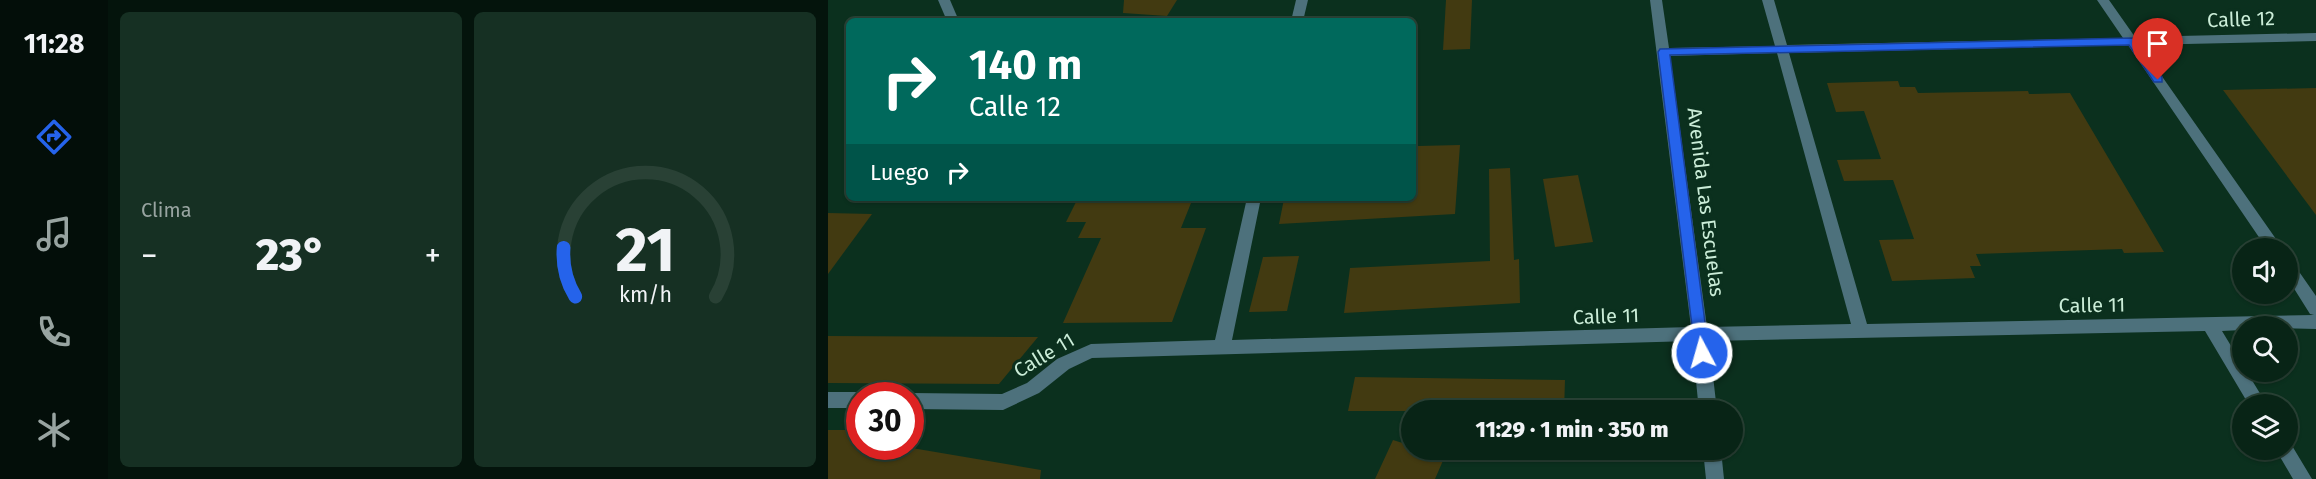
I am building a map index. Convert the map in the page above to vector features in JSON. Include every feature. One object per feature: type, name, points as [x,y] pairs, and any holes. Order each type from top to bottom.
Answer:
[{"type":"street","points":[[944,0],[952,18]]},
{"type":"street","points":[[1298,18],[1302,0]]},
{"type":"street","name":"Avenida Las Escuelas","points":[[1656,0],[1707,400]]},
{"type":"street","points":[[1768,0],[1861,331]]},
{"type":"street","points":[[2103,0],[2267,238]]},
{"type":"street","name":"Calle 12","points":[[1664,52],[2316,37]]},
{"type":"street","points":[[1222,347],[1253,201]]},
{"type":"street","points":[[2298,282],[2316,309]]},
{"type":"street","name":"Calle 11","points":[[924,400],[1003,402],[1033,388],[1063,364],[1091,351],[1700,334],[2316,321]]},
{"type":"street","points":[[2209,324],[2251,394]]},
{"type":"street","points":[[828,400],[846,400]]},
{"type":"street","points":[[1713,460],[1715,479]]},
{"type":"street","points":[[2291,460],[2303,479]]},
{"type":"building","points":[[1124,0],[1177,0],[1167,16],[1123,13]]},
{"type":"building","points":[[1446,0],[1472,0],[1470,49],[1443,50]]},
{"type":"building","points":[[1898,81],[1900,87],[1915,87],[1918,93],[2028,91],[2029,94],[2070,93],[2164,252],[2124,253],[2122,249],[1976,254],[1981,266],[1970,266],[1975,278],[1892,281],[1879,240],[1914,239],[1893,180],[1844,181],[1837,160],[1881,159],[1864,111],[1836,112],[1827,83]]},
{"type":"building","points":[[2316,88],[2316,215],[2223,90]]},
{"type":"building","points":[[1460,145],[1455,214],[1279,224],[1284,201],[1416,201],[1418,146]]},
{"type":"building","points":[[1510,168],[1514,260],[1519,259],[1520,303],[1344,313],[1350,268],[1490,261],[1489,169]]},
{"type":"building","points":[[1578,175],[1593,242],[1555,247],[1543,179]]},
{"type":"building","points":[[1076,201],[1192,201],[1181,228],[1206,228],[1172,322],[1063,323],[1101,238],[1078,238],[1086,222],[1066,222]]},
{"type":"building","points":[[828,213],[872,214],[828,274]]},
{"type":"building","points":[[1299,256],[1287,311],[1249,312],[1263,257]]},
{"type":"building","points":[[828,336],[1038,337],[999,384],[828,383]]},
{"type":"building","points":[[1355,377],[1565,380],[1564,400],[1401,400],[1401,411],[1348,411]]},
{"type":"building","points":[[828,430],[846,430],[846,460],[924,460],[924,450],[1041,470],[1040,479],[828,479]]},
{"type":"building","points":[[1393,440],[1401,443],[1401,460],[1443,460],[1435,479],[1375,479]]},
{"type":"route","points":[[1702,353],[1664,52],[2132,42],[2158,80]]}]
